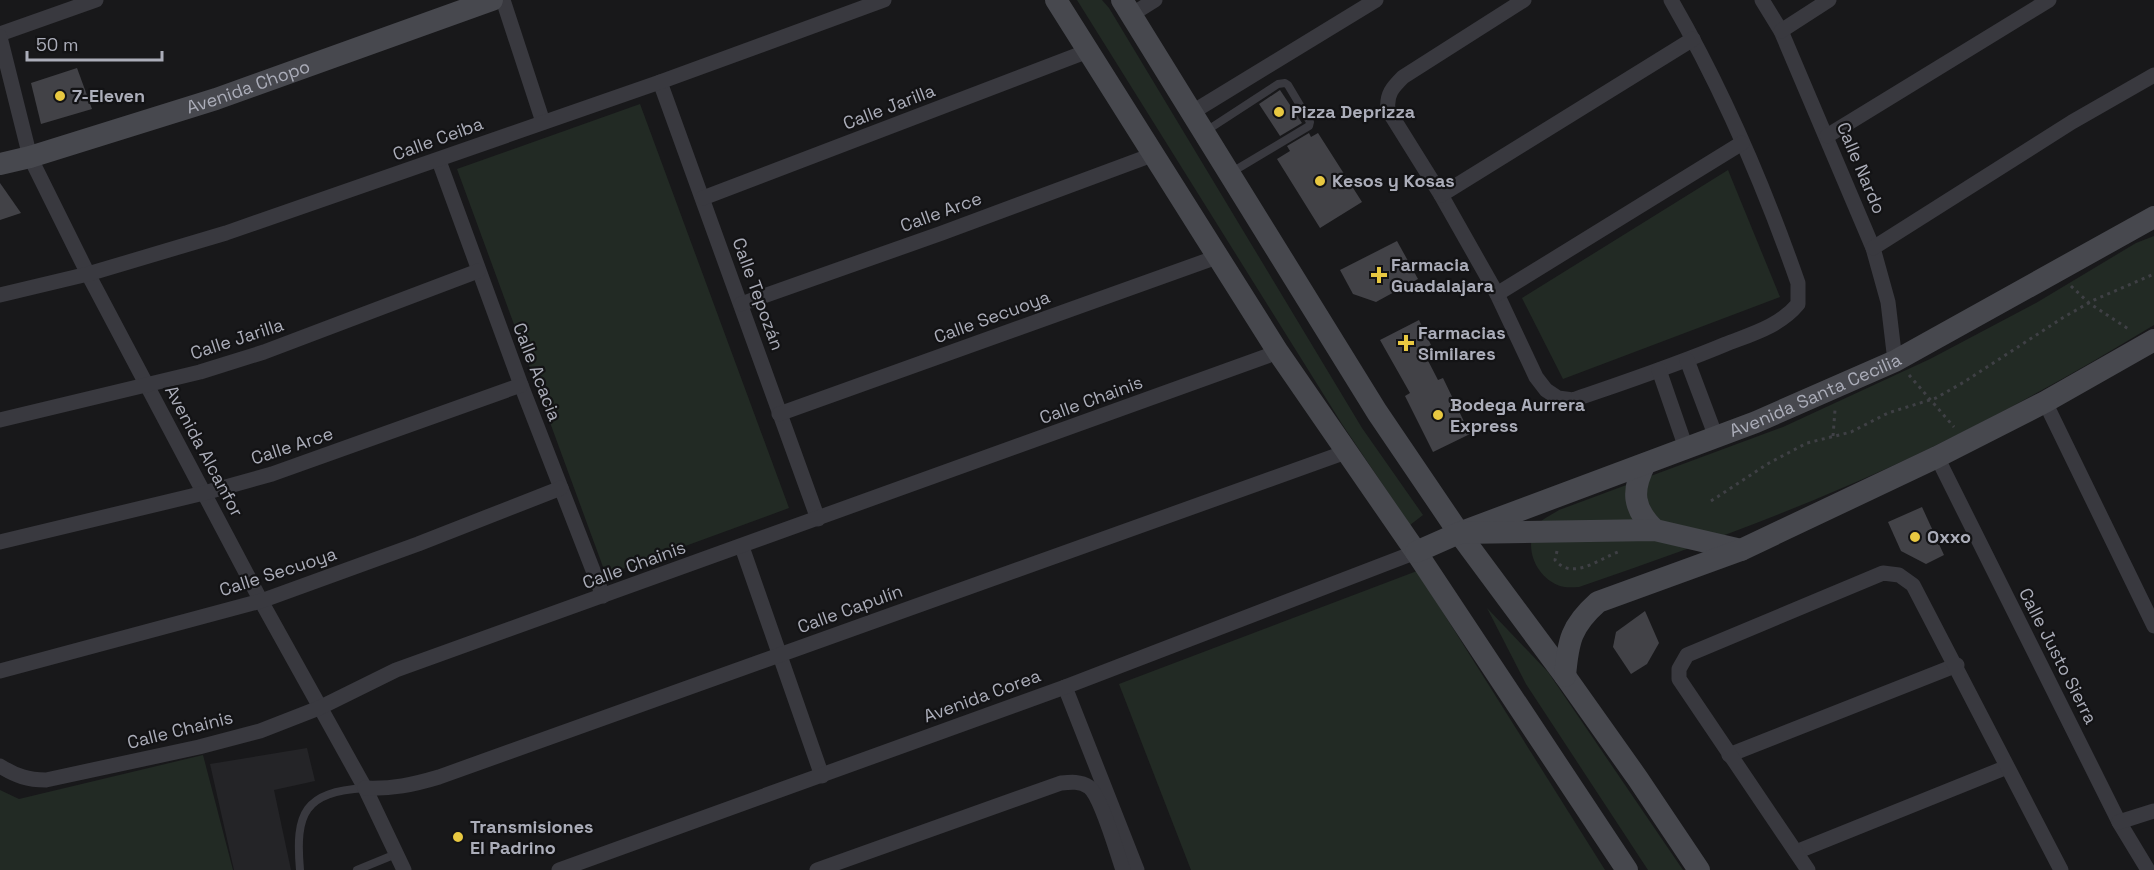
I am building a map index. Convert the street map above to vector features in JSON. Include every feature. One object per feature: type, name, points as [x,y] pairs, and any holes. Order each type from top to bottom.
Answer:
[{"type":"street","points":[[0,36],[96,0]]},
{"type":"street","name":"Avenida Chopo","points":[[0,164],[30,157],[216,99],[492,0]]},
{"type":"street","points":[[503,0],[543,122]]},
{"type":"street","name":"Calle Ceiba","points":[[0,295],[88,274],[226,233],[439,161],[884,0]]},
{"type":"street","points":[[1056,0],[1278,352],[1416,552],[1627,870]]},
{"type":"street","points":[[1155,0],[1126,8],[1228,174],[1377,412],[1458,533],[1565,676],[1699,870]]},
{"type":"street","points":[[1191,113],[1376,0]]},
{"type":"street","points":[[1524,0],[1403,77],[1392,88],[1387,99],[1388,110],[1441,195],[1497,294],[1536,377],[1546,390],[1558,398],[1573,400],[1687,360],[1780,321],[1798,304],[1798,283],[1742,143],[1718,88],[1671,0]]},
{"type":"street","name":"Calle Nardo","points":[[1762,0],[1781,31],[1873,248],[1888,302],[1895,361]]},
{"type":"street","points":[[1781,31],[1829,0]]},
{"type":"street","points":[[1827,136],[2049,0]]},
{"type":"street","name":"Avenida Alcanfor","points":[[0,36],[30,157],[88,274],[261,601],[365,788],[404,870]]},
{"type":"street","points":[[1441,195],[1693,39]]},
{"type":"street","name":"Calle Jarilla","points":[[703,198],[1088,51]]},
{"type":"street","points":[[1873,248],[2062,129],[2154,75]]},
{"type":"street","name":"Calle Tepozán","points":[[660,82],[818,519]]},
{"type":"street","points":[[1497,294],[1742,143]]},
{"type":"street","name":"Calle Arce","points":[[741,304],[1152,155]]},
{"type":"street","name":"Calle Acacia","points":[[439,161],[478,271],[603,596]]},
{"type":"street","name":"Avenida Santa Cecilia","points":[[1416,552],[1458,533],[1756,422],[1895,361],[2154,218]]},
{"type":"street","name":"Calle Secuoya","points":[[779,414],[1216,256]]},
{"type":"street","name":"Calle Jarilla","points":[[0,420],[200,372],[264,352],[478,271]]},
{"type":"street","points":[[1565,676],[1568,645],[1574,630],[1585,614],[1598,602],[1741,550],[1937,457],[2152,345]]},
{"type":"street","name":"Calle Chainis","points":[[0,766],[16,776],[29,780],[60,778],[200,747],[260,731],[319,708],[396,670],[1278,352]]},
{"type":"street","points":[[1687,360],[1716,437]]},
{"type":"street","points":[[1659,370],[1686,448]]},
{"type":"street","name":"Calle Arce","points":[[0,542],[204,493],[324,456],[521,385]]},
{"type":"street","points":[[2045,402],[2154,626]]},
{"type":"street","name":"Calle Capulín","points":[[365,788],[390,789],[422,782],[1346,452]]},
{"type":"street","name":"Calle Justo Sierra","points":[[1937,457],[2120,822],[2148,870]]},
{"type":"street","points":[[1645,464],[1638,477],[1636,492],[1638,506],[1651,531]]},
{"type":"street","name":"Calle Secuoya","points":[[0,671],[261,601],[418,544],[561,488]]},
{"type":"street","points":[[1458,533],[1651,531],[1741,550]]},
{"type":"street","points":[[742,547],[822,776]]},
{"type":"street","name":"Avenida Corea","points":[[559,870],[1065,687],[1416,552]]},
{"type":"street","points":[[1808,870],[1679,679],[1679,669],[1687,655],[1883,573],[1899,575],[1913,585],[1957,665],[2058,869]]},
{"type":"street","points":[[1729,755],[1957,665]]},
{"type":"street","points":[[1065,687],[1137,870]]},
{"type":"street","points":[[1796,852],[2007,767]]},
{"type":"street","points":[[817,870],[1061,783],[1082,783],[1094,793],[1123,870]]},
{"type":"street","points":[[2120,822],[2154,811]]},
{"type":"lane","points":[[1203,133],[1282,83],[1288,85],[1307,116],[1309,126],[1228,174]]},
{"type":"lane","points":[[300,870],[299,831],[301,818],[308,808],[339,790],[365,788]]},
{"type":"lane","points":[[357,870],[396,854]]},
{"type":"path","points":[[1711,501],[1807,442],[1851,432],[1888,413],[1930,399],[1958,386],[2064,316],[2154,274]]},
{"type":"path","points":[[2089,303],[2152,345]]},
{"type":"path","points":[[1895,361],[1966,442]]},
{"type":"path","points":[[1833,436],[1836,387]]},
{"type":"path","points":[[1559,548],[1555,553],[1555,560],[1560,567],[1579,568],[1624,550],[1651,531]]},
{"type":"shaded area","points":[[1077,0],[1102,0],[1109,8],[1362,428],[1423,515],[1410,525],[1342,424]]},
{"type":"shaded area","points":[[640,104],[789,508],[606,575],[457,169]]},
{"type":"shaded area","points":[[1728,170],[1780,297],[1563,379],[1522,298]]},
{"type":"shaded area","points":[[2154,236],[2154,325],[2037,393],[1957,435],[1835,491],[1708,541],[1579,587],[1560,586],[1551,582],[1538,568],[1531,550],[1534,532],[1541,521],[1559,510],[1783,427],[1930,359],[2036,303],[2136,243]]},
{"type":"shaded area","points":[[1417,571],[1605,870],[1191,870],[1119,684]]},
{"type":"shaded area","points":[[1487,608],[1548,672],[1683,870],[1648,870],[1526,684]]},
{"type":"shaded area","points":[[307,748],[315,781],[274,790],[291,870],[234,870],[210,764]]},
{"type":"shaded area","points":[[203,755],[233,870],[0,870],[0,790],[19,799]]},
{"type":"building","name":"7-Eleven","points":[[77,68],[92,109],[41,124],[31,83]]},
{"type":"building","name":"Pizza Deprizza","points":[[1280,90],[1302,123],[1280,136],[1259,104]]},
{"type":"building","name":"Kesos y Kosas","points":[[1309,133],[1311,137],[1318,133],[1362,202],[1320,228],[1277,159],[1290,151],[1287,146]]},
{"type":"building","points":[[0,183],[21,213],[0,220]]},
{"type":"building","name":"Farmacia Guadalajara","points":[[1397,241],[1418,279],[1376,302],[1353,294],[1340,270]]},
{"type":"building","points":[[1419,320],[1431,345],[1422,349],[1438,380],[1443,378],[1470,434],[1433,452],[1405,396],[1410,393],[1380,340]]},
{"type":"building","name":"Oxxo","points":[[1922,507],[1944,555],[1926,564],[1901,551],[1888,522]]},
{"type":"building","points":[[1645,611],[1659,643],[1647,664],[1631,674],[1613,647],[1616,632]]},
{"type":"place","name":"7-Eleven","points":[[60,96]]},
{"type":"place","name":"Pizza Deprizza","points":[[1279,112]]},
{"type":"place","name":"Kesos y Kosas","points":[[1320,181]]},
{"type":"place","name":"Farmacia Guadalajara","points":[[1379,275]]},
{"type":"place","name":"Farmacias Similares","points":[[1406,343]]},
{"type":"place","name":"Bodega Aurrera Express","points":[[1438,415]]},
{"type":"place","name":"Oxxo","points":[[1915,537]]},
{"type":"place","name":"Transmisiones El Padrino","points":[[458,837]]}]
